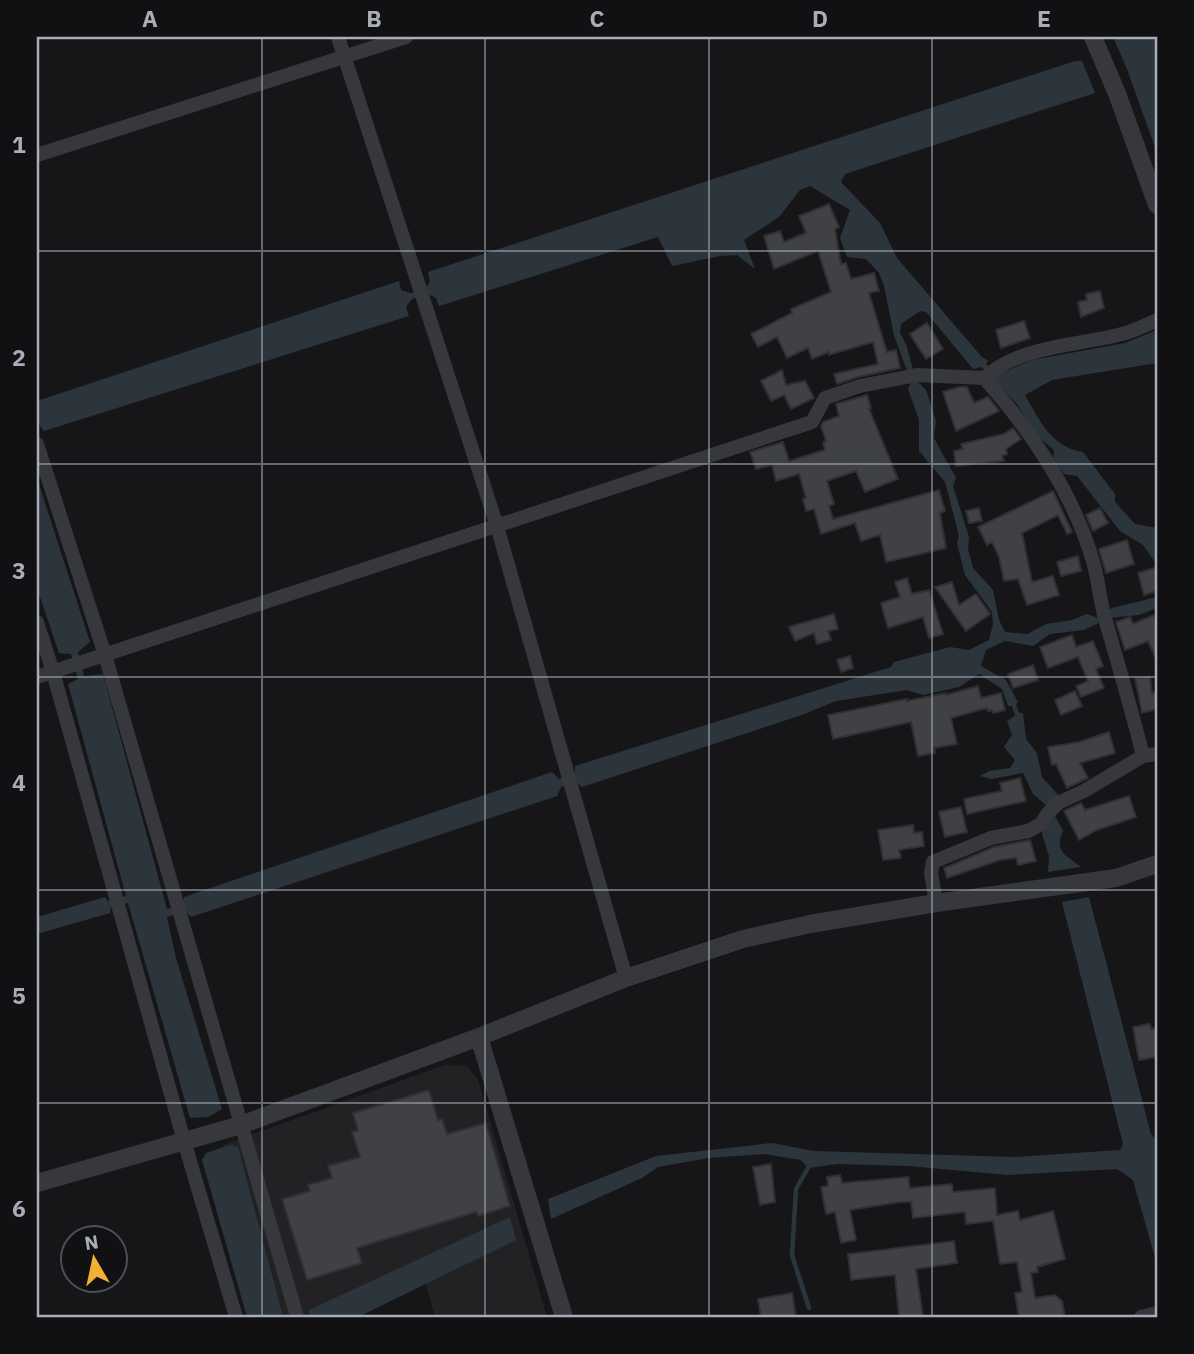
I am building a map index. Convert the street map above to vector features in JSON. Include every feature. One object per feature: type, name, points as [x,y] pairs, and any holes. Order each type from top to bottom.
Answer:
[{"type":"street","points":[[338,37],[496,526],[626,978]]},
{"type":"street","points":[[37,155],[406,37]]},
{"type":"street","points":[[1093,37],[1118,96],[1157,205]]},
{"type":"street","points":[[37,677],[812,422],[825,398],[860,386],[912,375],[988,374],[1027,354],[1124,334],[1157,320]]},
{"type":"street","points":[[936,903],[931,873],[933,862],[990,838],[1028,831],[1041,824],[1051,809],[1150,755],[1104,617],[1093,563],[1076,516],[1042,454],[988,374]]},
{"type":"street","points":[[37,444],[105,655],[297,1317]]},
{"type":"street","points":[[37,622],[59,670],[117,902],[236,1317]]},
{"type":"street","points":[[37,1183],[241,1125],[479,1037],[626,978],[743,939],[810,924],[936,903],[1116,878],[1157,864]]},
{"type":"street","points":[[479,1037],[565,1317]]},
{"type":"street","points":[[1141,1317],[1157,1313]]},
{"type":"shaded area","points":[[1113,37],[1157,37],[1157,153],[1127,69]]},
{"type":"shaded area","points":[[1075,61],[1082,61],[1095,93],[845,174],[841,182],[880,223],[897,258],[988,361],[986,364],[997,375],[1032,360],[1125,343],[1157,330],[1157,363],[1052,380],[1025,395],[1041,423],[1054,438],[1083,452],[1115,494],[1115,502],[1135,524],[1157,528],[1157,565],[1143,545],[1120,531],[1077,476],[1064,474],[1053,460],[1054,450],[1036,435],[1017,404],[982,367],[973,369],[926,312],[920,311],[901,324],[900,333],[917,381],[926,390],[936,421],[934,438],[956,478],[953,486],[969,537],[968,549],[973,568],[993,590],[999,620],[1005,632],[1027,634],[1046,624],[1072,620],[1087,614],[1098,618],[1112,608],[1157,597],[1157,608],[1139,615],[1109,618],[1084,630],[1050,634],[1033,646],[1005,641],[986,650],[981,666],[1006,680],[1018,702],[1016,704],[1019,713],[1023,713],[1026,739],[1037,753],[1042,777],[1059,796],[1053,802],[1055,816],[1063,831],[1061,848],[1066,856],[1081,867],[1048,872],[1049,856],[1042,834],[1049,816],[1046,805],[1033,794],[1023,773],[992,779],[980,776],[989,771],[1010,768],[1015,760],[1004,747],[1012,735],[1007,721],[1015,716],[1002,689],[979,674],[959,687],[923,695],[907,690],[836,701],[802,715],[582,787],[576,782],[561,787],[557,796],[191,917],[185,911],[167,917],[176,958],[222,1109],[208,1117],[190,1118],[128,903],[111,907],[110,913],[37,934],[37,917],[105,897],[108,901],[126,896],[68,684],[78,679],[71,654],[59,653],[37,588],[37,478],[90,642],[78,652],[84,676],[103,674],[167,909],[183,904],[184,897],[552,772],[559,779],[575,773],[575,766],[891,667],[894,662],[950,647],[969,650],[989,640],[993,624],[992,612],[965,575],[957,543],[959,536],[945,482],[919,451],[919,420],[908,389],[911,382],[894,335],[879,273],[866,259],[847,257],[840,238],[850,210],[810,186],[800,190],[779,217],[744,240],[755,269],[737,255],[672,266],[658,237],[439,306],[436,298],[428,294],[412,299],[406,307],[409,316],[44,431],[37,422],[37,401],[399,281],[401,290],[410,293],[426,289],[430,281],[428,272]]},
{"type":"shaded area","points":[[1089,897],[1151,1134],[1157,1140],[1157,1265],[1133,1180],[1117,1169],[1008,1175],[908,1166],[837,1164],[808,1168],[801,1160],[764,1154],[709,1158],[658,1167],[642,1178],[551,1219],[548,1199],[656,1156],[772,1143],[814,1151],[1015,1157],[1120,1150],[1123,1144],[1062,902]]},
{"type":"shaded area","points":[[445,1065],[467,1066],[478,1080],[547,1317],[435,1317],[423,1273],[328,1317],[270,1317],[223,1145]]},
{"type":"shaded area","points":[[230,1145],[238,1147],[283,1317],[247,1317],[202,1160],[206,1153]]},
{"type":"shaded area","points":[[510,1217],[516,1240],[358,1317],[310,1317],[309,1310]]},
{"type":"building","points":[[829,204],[839,227],[835,229],[841,264],[846,263],[851,279],[874,273],[879,291],[869,293],[887,352],[896,350],[900,368],[837,384],[834,374],[878,364],[873,342],[829,355],[829,352],[812,359],[808,348],[787,358],[777,337],[758,347],[751,334],[792,313],[791,309],[831,292],[818,251],[774,269],[764,236],[780,231],[784,242],[806,233],[799,216]]},
{"type":"building","points":[[1100,291],[1104,308],[1081,317],[1078,302],[1087,300],[1086,294]]},
{"type":"building","points":[[1024,321],[1030,338],[1001,348],[996,330]]},
{"type":"building","points":[[927,323],[943,349],[926,359],[910,334]]},
{"type":"building","points":[[782,370],[786,385],[805,381],[814,398],[791,409],[784,395],[771,401],[761,381]]},
{"type":"building","points":[[967,387],[974,403],[988,397],[999,411],[956,431],[943,392]]},
{"type":"building","points":[[867,395],[871,408],[869,409],[898,479],[865,492],[856,471],[827,481],[834,504],[829,506],[833,519],[939,490],[945,511],[940,513],[946,548],[886,562],[880,535],[861,541],[855,523],[821,534],[814,509],[806,511],[803,499],[806,498],[799,474],[776,481],[772,465],[756,469],[750,452],[783,442],[789,461],[825,450],[823,442],[826,441],[821,426],[823,422],[839,416],[836,404]]},
{"type":"building","points":[[1013,428],[1021,439],[1006,449],[1007,454],[1002,456],[1004,461],[956,466],[954,451],[963,449],[961,444],[1004,434]]},
{"type":"building","points":[[1053,491],[1072,532],[1067,534],[1058,515],[1022,533],[1032,582],[1053,576],[1059,595],[1027,605],[1018,579],[1004,581],[999,557],[992,542],[987,545],[978,527]]},
{"type":"building","points":[[979,508],[982,521],[969,523],[966,511]]},
{"type":"building","points":[[1100,508],[1108,523],[1093,531],[1086,515]]},
{"type":"building","points":[[1127,540],[1134,564],[1106,573],[1099,549]]},
{"type":"building","points":[[1078,556],[1081,571],[1061,576],[1057,562]]},
{"type":"building","points":[[1157,567],[1157,591],[1144,595],[1138,573]]},
{"type":"building","points":[[907,578],[912,594],[929,590],[943,634],[929,638],[923,617],[888,628],[881,603],[900,597],[895,582]]},
{"type":"building","points":[[952,582],[959,605],[976,594],[990,614],[966,631],[935,587]]},
{"type":"building","points":[[834,614],[838,629],[828,631],[831,640],[817,644],[814,633],[795,641],[789,627]]},
{"type":"building","points":[[1154,615],[1157,622],[1157,661],[1148,641],[1125,650],[1116,622],[1130,617],[1133,624]]},
{"type":"building","points":[[1072,635],[1076,647],[1093,641],[1103,666],[1096,669],[1104,688],[1081,697],[1076,686],[1088,681],[1078,657],[1048,668],[1040,647]]},
{"type":"building","points":[[850,656],[853,668],[841,672],[837,660]]},
{"type":"building","points":[[1033,665],[1038,680],[1013,688],[1008,674]]},
{"type":"building","points":[[1150,677],[1152,693],[1157,692],[1157,709],[1142,713],[1135,678]]},
{"type":"building","points":[[978,686],[981,698],[1001,693],[1005,710],[993,713],[987,708],[951,718],[957,744],[934,748],[935,753],[918,756],[911,722],[833,739],[828,715],[907,699],[946,695]]},
{"type":"building","points":[[1075,691],[1082,706],[1061,715],[1055,700]]},
{"type":"building","points":[[1109,732],[1115,753],[1080,763],[1088,778],[1067,788],[1056,764],[1052,765],[1048,747],[1079,742]]},
{"type":"building","points":[[1020,778],[1026,801],[967,814],[964,799],[1002,791],[1000,783]]},
{"type":"building","points":[[1129,796],[1136,817],[1097,830],[1079,840],[1064,811],[1081,803],[1085,810]]},
{"type":"building","points":[[961,807],[967,832],[945,837],[939,812]]},
{"type":"building","points":[[913,825],[914,833],[922,832],[924,846],[899,850],[901,858],[883,860],[878,830]]},
{"type":"building","points":[[1030,840],[1036,861],[1018,865],[1016,858],[1000,860],[947,878],[944,868],[994,847]]},
{"type":"building","points":[[1150,1024],[1151,1029],[1157,1028],[1157,1057],[1139,1060],[1133,1027]]},
{"type":"building","points":[[429,1090],[438,1120],[442,1119],[447,1134],[486,1123],[510,1206],[478,1216],[476,1212],[357,1248],[362,1263],[307,1280],[282,1199],[310,1191],[308,1185],[332,1178],[328,1166],[360,1157],[352,1132],[358,1130],[353,1113]]},
{"type":"building","points":[[771,1164],[775,1202],[760,1205],[753,1167]]},
{"type":"building","points":[[840,1175],[842,1183],[908,1177],[910,1188],[952,1184],[953,1192],[995,1188],[997,1215],[1018,1211],[1020,1220],[1053,1211],[1065,1259],[1037,1267],[1038,1272],[1031,1273],[1035,1298],[1055,1295],[1062,1301],[1065,1317],[1019,1317],[1015,1293],[1022,1292],[1017,1262],[1000,1264],[993,1221],[966,1224],[965,1212],[913,1218],[911,1202],[900,1202],[850,1210],[856,1240],[841,1243],[835,1212],[826,1214],[821,1187],[828,1186],[827,1177]]},
{"type":"building","points":[[954,1241],[957,1263],[916,1269],[923,1317],[899,1317],[895,1275],[851,1280],[848,1254]]},
{"type":"building","points":[[792,1293],[796,1317],[761,1317],[758,1299]]},
{"type":"waterway","points":[[808,1168],[796,1189],[792,1255],[809,1308]]}]
